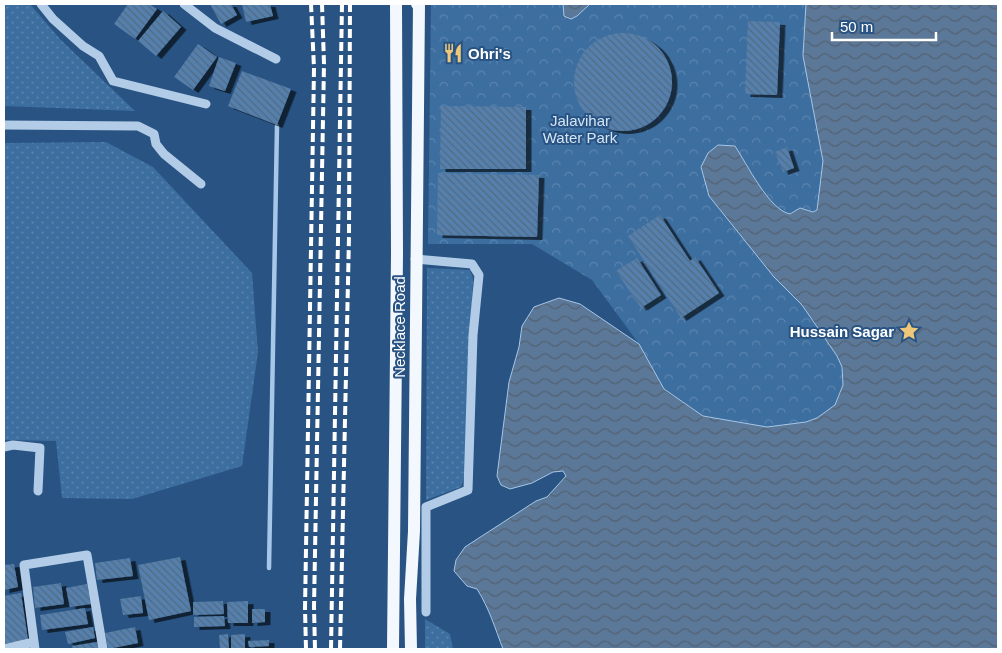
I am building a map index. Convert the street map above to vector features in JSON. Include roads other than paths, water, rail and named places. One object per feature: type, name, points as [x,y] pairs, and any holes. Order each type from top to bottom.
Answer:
[{"type":"main road","name":"Necklace Road","points":[[393,649],[396,4]]},
{"type":"main road","name":"Necklace Road","points":[[411,649],[410,599],[414,531],[418,4]]},
{"type":"street","points":[[41,4],[65,30],[83,46],[99,56],[113,81],[206,104]]},
{"type":"street","points":[[188,6],[215,28],[276,58]]},
{"type":"street","points":[[4,125],[138,126],[154,134],[156,144],[164,154],[201,184]]},
{"type":"street","points":[[415,259],[472,264],[479,275],[473,335],[468,490],[426,507],[426,612]]},
{"type":"street","points":[[4,447],[13,445],[40,448],[38,490]]},
{"type":"street","points":[[4,649],[34,646],[24,565],[87,555],[104,649]]},
{"type":"water","points":[[563,4],[590,4],[571,19],[564,16]]},
{"type":"water","name":"Hussain Sagar","points":[[806,4],[998,4],[998,649],[503,649],[477,589],[467,586],[454,571],[456,560],[465,547],[536,501],[547,497],[566,476],[563,471],[553,472],[532,483],[510,489],[501,485],[497,476],[509,382],[519,347],[522,326],[534,307],[559,298],[580,304],[639,344],[664,389],[703,416],[767,427],[806,422],[817,418],[835,405],[843,385],[842,367],[837,356],[802,305],[774,277],[709,196],[701,167],[708,153],[718,145],[735,146],[767,195],[782,211],[790,214],[800,208],[813,212],[817,210],[823,161],[803,56]]},
{"type":"waterway","points":[[269,568],[277,126]]},
{"type":"railway","points":[[306,649],[305,609],[314,68],[311,4]]},
{"type":"railway","points":[[315,649],[314,607],[324,64],[322,4]]},
{"type":"railway","points":[[331,649],[342,4]]},
{"type":"railway","points":[[340,649],[349,236],[350,4]]},
{"type":"place","name":"Ohri's","points":[[453,53]]},
{"type":"place","name":"Hussain Sagar","points":[[909,331]]},
{"type":"park label","name":"Jalavihar Water Park","points":[[580,128]]}]
